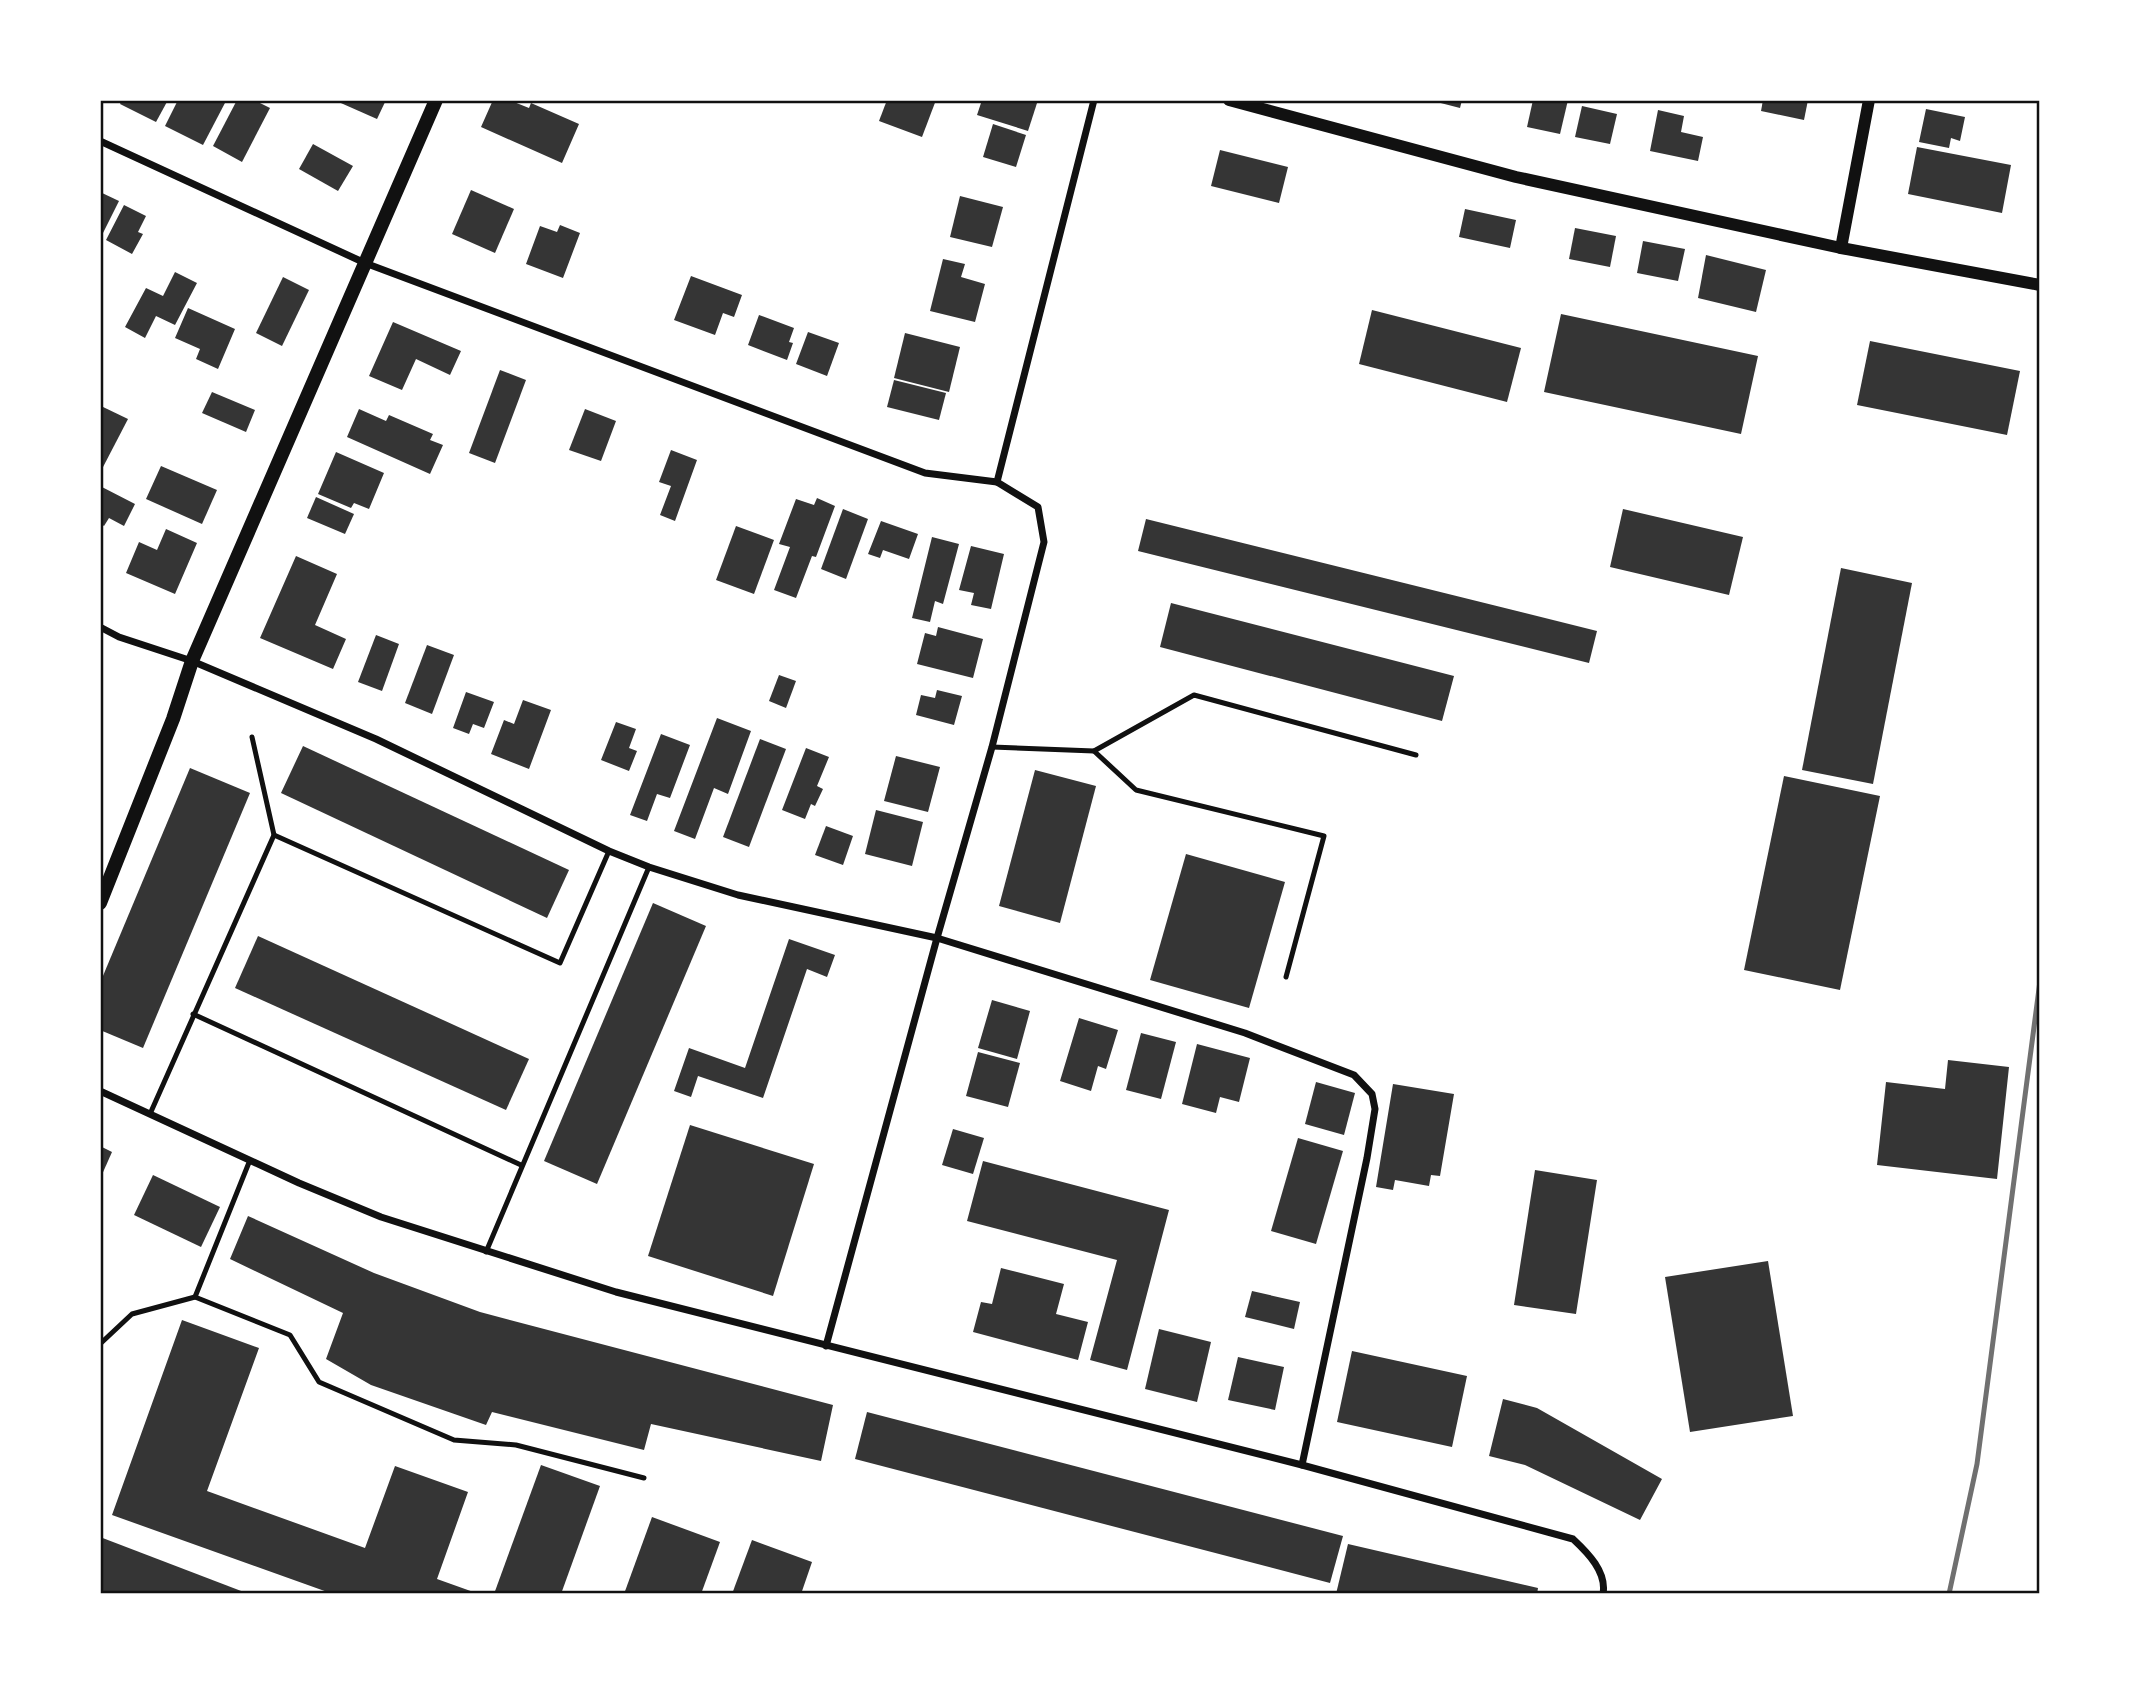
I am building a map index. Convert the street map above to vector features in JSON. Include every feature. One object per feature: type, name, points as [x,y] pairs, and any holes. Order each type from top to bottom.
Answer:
[{"type":"main road","points":[[100,903],[173,719],[192,661],[436,100]]},
{"type":"street","points":[[997,482],[1094,100]]},
{"type":"street","points":[[1229,100],[1516,177],[1841,248],[2040,285]]},
{"type":"street","points":[[1841,248],[1869,100]]},
{"type":"street","points":[[100,141],[365,263],[925,473],[997,482],[1038,507],[1044,542],[992,747],[826,1346]]},
{"type":"street","points":[[100,628],[192,661],[376,739],[608,851],[649,867],[738,895],[937,938],[1245,1033],[1354,1075],[1373,1094],[1375,1109],[1302,1465]]},
{"type":"street","points":[[100,1091],[381,1217],[627,1295],[1302,1465],[1573,1539],[1593,1558],[1604,1590]]},
{"type":"lane","points":[[992,747],[1094,751],[1194,695],[1416,755]]},
{"type":"lane","points":[[150,1114],[274,835],[252,737]]},
{"type":"lane","points":[[1094,751],[1136,790],[1324,836],[1286,977]]},
{"type":"lane","points":[[274,835],[560,963],[608,851]]},
{"type":"lane","points":[[486,1252],[649,867]]},
{"type":"lane","points":[[193,1014],[522,1165]]},
{"type":"lane","points":[[195,1297],[250,1160]]},
{"type":"lane","points":[[100,1344],[132,1314],[195,1297],[290,1335],[319,1382],[453,1440],[516,1445],[644,1478]]},
{"type":"building","points":[[122,100],[168,100],[156,122],[120,104]]},
{"type":"building","points":[[178,100],[226,101],[203,145],[165,126]]},
{"type":"building","points":[[237,100],[254,100],[270,108],[242,162],[213,146]]},
{"type":"building","points":[[334,100],[386,100],[377,119]]},
{"type":"building","points":[[493,100],[509,100],[529,108],[531,103],[579,124],[562,163],[481,127]]},
{"type":"building","points":[[887,100],[936,100],[922,137],[879,121]]},
{"type":"building","points":[[982,100],[1038,100],[1028,131],[977,115]]},
{"type":"building","points":[[1429,100],[1462,100],[1460,108]]},
{"type":"building","points":[[1533,100],[1568,100],[1560,134],[1527,127]]},
{"type":"building","points":[[1763,100],[1808,100],[1804,120],[1761,111]]},
{"type":"building","points":[[1582,106],[1617,114],[1610,144],[1575,137]]},
{"type":"building","points":[[1926,109],[1965,117],[1960,141],[1951,138],[1949,148],[1919,142]]},
{"type":"building","points":[[1658,110],[1684,116],[1681,132],[1703,137],[1698,161],[1650,151]]},
{"type":"building","points":[[993,124],[1026,135],[1016,167],[983,157]]},
{"type":"building","points":[[313,144],[353,166],[338,191],[299,169]]},
{"type":"building","points":[[1917,147],[2011,165],[2002,213],[1908,194]]},
{"type":"building","points":[[1220,150],[1288,167],[1279,203],[1211,186]]},
{"type":"building","points":[[471,190],[514,209],[495,253],[452,234]]},
{"type":"building","points":[[100,192],[119,201],[100,239]]},
{"type":"building","points":[[960,196],[1003,207],[992,247],[950,237]]},
{"type":"building","points":[[124,205],[146,216],[138,232],[143,234],[132,254],[106,240]]},
{"type":"building","points":[[1465,209],[1516,220],[1510,248],[1459,237]]},
{"type":"building","points":[[560,225],[580,233],[563,278],[526,264],[540,226],[557,232]]},
{"type":"building","points":[[1575,228],[1616,236],[1610,267],[1569,259]]},
{"type":"building","points":[[1643,241],[1685,249],[1678,281],[1637,273]]},
{"type":"building","points":[[1706,255],[1766,270],[1756,312],[1698,298]]},
{"type":"building","points":[[943,259],[965,264],[961,277],[985,284],[975,322],[930,311]]},
{"type":"building","points":[[175,272],[197,283],[175,325],[156,316],[145,338],[125,327],[146,288],[163,296]]},
{"type":"building","points":[[691,276],[742,295],[734,317],[723,313],[715,335],[674,320]]},
{"type":"building","points":[[283,277],[309,290],[282,346],[256,333]]},
{"type":"building","points":[[188,308],[235,329],[218,369],[196,359],[200,349],[175,338]]},
{"type":"building","points":[[1372,310],[1521,348],[1507,402],[1359,364]]},
{"type":"building","points":[[1561,314],[1758,356],[1741,434],[1544,392]]},
{"type":"building","points":[[759,315],[794,328],[789,342],[793,343],[787,360],[748,345]]},
{"type":"building","points":[[393,322],[461,351],[450,375],[416,359],[402,390],[369,376]]},
{"type":"building","points":[[808,332],[839,343],[827,376],[796,364]]},
{"type":"building","points":[[905,333],[960,347],[949,392],[894,378]]},
{"type":"building","points":[[1870,341],[2020,371],[2007,435],[1857,405]]},
{"type":"building","points":[[500,370],[526,380],[495,463],[469,453]]},
{"type":"building","points":[[894,380],[946,393],[939,420],[887,407]]},
{"type":"building","points":[[212,392],[255,410],[246,432],[202,413]]},
{"type":"building","points":[[101,406],[128,419],[102,469],[100,468]]},
{"type":"building","points":[[359,409],[386,421],[389,415],[433,434],[430,440],[443,445],[430,474],[347,437]]},
{"type":"building","points":[[585,409],[616,421],[601,461],[569,450]]},
{"type":"building","points":[[671,450],[697,460],[675,521],[660,515],[671,486],[659,482]]},
{"type":"building","points":[[336,452],[384,473],[369,509],[354,503],[351,508],[318,494]]},
{"type":"building","points":[[161,466],[217,490],[202,524],[146,499]]},
{"type":"building","points":[[100,486],[135,504],[124,526],[109,518],[104,526],[100,523]]},
{"type":"building","points":[[316,497],[354,514],[345,534],[307,518]]},
{"type":"building","points":[[817,498],[835,506],[816,557],[812,556],[796,598],[774,590],[790,547],[779,544],[796,499],[814,505]]},
{"type":"building","points":[[843,509],[868,519],[846,579],[821,569]]},
{"type":"building","points":[[1623,509],[1743,537],[1729,595],[1610,567]]},
{"type":"building","points":[[1146,519],[1597,631],[1589,663],[1138,551]]},
{"type":"building","points":[[881,521],[918,534],[909,559],[883,550],[880,558],[868,554]]},
{"type":"building","points":[[736,526],[774,540],[754,594],[716,580]]},
{"type":"building","points":[[166,529],[197,543],[175,594],[126,573],[139,542],[157,550]]},
{"type":"building","points":[[932,537],[959,544],[943,604],[935,601],[930,622],[912,618]]},
{"type":"building","points":[[971,546],[1004,554],[991,609],[971,605],[974,593],[959,590]]},
{"type":"building","points":[[296,556],[337,574],[315,625],[346,639],[333,669],[260,638]]},
{"type":"building","points":[[1841,568],[1912,583],[1873,784],[1802,770]]},
{"type":"building","points":[[1171,603],[1454,676],[1442,721],[1160,647]]},
{"type":"building","points":[[938,627],[983,639],[973,678],[917,664],[925,633],[936,636]]},
{"type":"building","points":[[376,635],[399,644],[382,691],[358,682]]},
{"type":"building","points":[[427,645],[454,655],[432,714],[405,703]]},
{"type":"building","points":[[779,675],[796,681],[786,708],[769,701]]},
{"type":"building","points":[[937,690],[962,696],[954,725],[916,715],[921,695],[935,698]]},
{"type":"building","points":[[466,692],[494,702],[484,728],[473,724],[469,734],[453,728]]},
{"type":"building","points":[[523,700],[551,710],[529,769],[491,754],[504,720],[514,724]]},
{"type":"building","points":[[717,718],[751,731],[728,794],[714,788],[695,839],[674,831]]},
{"type":"building","points":[[616,722],[636,729],[629,748],[637,751],[629,771],[601,760]]},
{"type":"building","points":[[661,734],[690,745],[670,798],[657,794],[647,821],[630,815]]},
{"type":"building","points":[[760,739],[786,749],[749,847],[723,837]]},
{"type":"building","points":[[303,746],[569,870],[547,918],[281,793]]},
{"type":"building","points":[[806,748],[829,757],[817,786],[823,789],[815,806],[811,804],[805,819],[782,810]]},
{"type":"building","points":[[896,756],[940,767],[928,812],[884,801]]},
{"type":"building","points":[[190,768],[250,793],[143,1048],[100,1030],[100,983]]},
{"type":"building","points":[[1035,770],[1096,786],[1060,923],[999,906]]},
{"type":"building","points":[[1784,776],[1880,796],[1840,990],[1744,970]]},
{"type":"building","points":[[876,810],[923,822],[912,866],[865,854]]},
{"type":"building","points":[[826,826],[853,836],[843,865],[815,855]]},
{"type":"building","points":[[1186,854],[1285,882],[1249,1008],[1150,980]]},
{"type":"building","points":[[653,903],[706,926],[597,1184],[544,1161]]},
{"type":"building","points":[[258,936],[529,1059],[506,1110],[235,988]]},
{"type":"building","points":[[789,939],[835,955],[827,977],[807,969],[763,1098],[698,1076],[691,1097],[674,1091],[689,1048],[745,1068]]},
{"type":"building","points":[[992,1000],[1030,1011],[1017,1059],[978,1048]]},
{"type":"building","points":[[1079,1018],[1118,1030],[1106,1069],[1098,1066],[1091,1091],[1060,1081]]},
{"type":"building","points":[[1141,1033],[1176,1042],[1161,1099],[1126,1090]]},
{"type":"building","points":[[1197,1044],[1250,1058],[1239,1102],[1220,1097],[1216,1113],[1182,1104]]},
{"type":"building","points":[[978,1052],[1020,1063],[1008,1107],[966,1096]]},
{"type":"building","points":[[1948,1060],[2009,1067],[1997,1179],[1877,1165],[1886,1082],[1945,1089]]},
{"type":"building","points":[[1316,1082],[1355,1093],[1344,1135],[1305,1124]]},
{"type":"building","points":[[1393,1084],[1454,1094],[1440,1176],[1431,1175],[1429,1186],[1395,1180],[1393,1190],[1376,1187]]},
{"type":"building","points":[[690,1125],[814,1164],[773,1296],[648,1256]]},
{"type":"building","points":[[953,1129],[984,1138],[973,1174],[942,1165]]},
{"type":"building","points":[[1298,1138],[1343,1151],[1316,1244],[1271,1231]]},
{"type":"building","points":[[100,1146],[112,1152],[100,1179]]},
{"type":"building","points":[[983,1161],[1169,1210],[1127,1370],[1090,1360],[1117,1260],[967,1221]]},
{"type":"building","points":[[1535,1170],[1597,1180],[1576,1314],[1514,1305]]},
{"type":"building","points":[[153,1175],[220,1207],[201,1247],[134,1215]]},
{"type":"building","points":[[248,1216],[374,1273],[480,1312],[833,1405],[821,1461],[651,1424],[644,1450],[492,1412],[486,1425],[371,1385],[326,1359],[343,1313],[230,1259]]},
{"type":"building","points":[[1768,1261],[1793,1416],[1690,1432],[1665,1277]]},
{"type":"building","points":[[1001,1268],[1064,1284],[1056,1314],[1088,1322],[1078,1360],[973,1332],[981,1302],[992,1304]]},
{"type":"building","points":[[1252,1291],[1300,1302],[1294,1329],[1245,1317]]},
{"type":"building","points":[[182,1320],[259,1348],[207,1491],[365,1548],[395,1466],[468,1492],[437,1579],[479,1594],[333,1594],[112,1515]]},
{"type":"building","points":[[1159,1329],[1211,1342],[1197,1402],[1145,1389]]},
{"type":"building","points":[[1352,1351],[1467,1376],[1452,1447],[1337,1422]]},
{"type":"building","points":[[1238,1357],[1284,1367],[1275,1410],[1228,1400]]},
{"type":"building","points":[[1503,1399],[1537,1408],[1662,1479],[1640,1520],[1525,1465],[1489,1456]]},
{"type":"building","points":[[867,1412],[1343,1536],[1330,1583],[855,1459]]},
{"type":"building","points":[[541,1465],[600,1486],[561,1594],[494,1594]]},
{"type":"building","points":[[652,1517],[720,1542],[701,1594],[624,1594]]},
{"type":"building","points":[[100,1537],[249,1594],[100,1594]]},
{"type":"building","points":[[752,1540],[812,1562],[801,1594],[732,1594]]},
{"type":"building","points":[[1348,1544],[1538,1588],[1537,1594],[1336,1594]]},
{"type":"railway","points":[[1949,1594],[1977,1464],[2040,981]]}]
